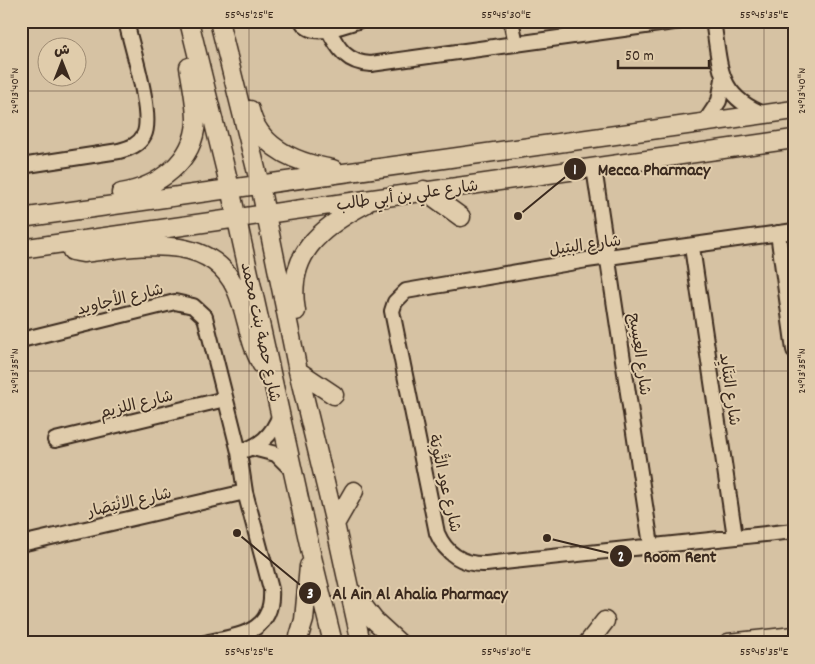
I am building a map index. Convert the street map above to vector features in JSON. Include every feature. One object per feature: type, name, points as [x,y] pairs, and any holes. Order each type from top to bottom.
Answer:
[{"type":"main road","name":"شارع حصة بنت محمد","points":[[219,21],[260,185],[298,371],[350,589],[360,643]]},
{"type":"main road","name":"شارع حصة بنت محمد","points":[[189,22],[230,188],[310,553],[333,643]]},
{"type":"main road","points":[[46,214],[75,202],[138,190],[153,184],[170,173],[183,158],[191,142],[196,123],[185,41],[189,22]]},
{"type":"main road","points":[[226,48],[239,69],[253,123],[265,139],[284,154],[310,165],[333,169],[426,158],[443,159]]},
{"type":"main road","name":"شارع علي بن أبي طالب","points":[[21,218],[794,110]]},
{"type":"main road","name":"شارع علي بن أبي طالب","points":[[21,249],[424,190],[794,139]]},
{"type":"main road","points":[[424,190],[462,217]]},
{"type":"main road","points":[[334,395],[298,371],[301,340],[292,292],[303,258],[320,233],[336,220],[376,198]]},
{"type":"main road","points":[[45,246],[83,253],[158,245],[196,251],[212,260],[236,288],[254,351],[274,386]]},
{"type":"main road","points":[[335,524],[354,491]]},
{"type":"main road","points":[[297,643],[304,620],[310,553]]},
{"type":"main road","points":[[350,589],[374,620],[399,643]]},
{"type":"main road","points":[[588,643],[605,621]]},
{"type":"main road","points":[[728,643],[794,636]]},
{"type":"street","points":[[21,166],[120,151],[131,148],[139,142],[147,127],[146,110],[126,21]]},
{"type":"street","points":[[302,21],[308,30],[328,29],[358,21]]},
{"type":"street","points":[[511,21],[516,43]]},
{"type":"street","points":[[328,29],[342,52],[353,61],[372,64],[681,21]]},
{"type":"street","points":[[713,21],[724,79],[729,91],[739,102],[766,115]]},
{"type":"street","points":[[705,122],[719,101],[724,79]]},
{"type":"street","name":"شارع العِسِيج","points":[[594,168],[652,545]]},
{"type":"street","name":"شارع البتيل","points":[[392,311],[395,302],[406,291],[609,258],[794,231]]},
{"type":"street","points":[[778,233],[794,350]]},
{"type":"street","name":"شارع البَنَايِد","points":[[692,247],[735,537]]},
{"type":"street","name":"شارع الأجاويد","points":[[21,340],[175,302],[186,303],[200,311],[209,326],[238,452],[245,492],[271,589],[270,612],[263,622],[253,630],[205,643]]},
{"type":"street","name":"شارع عود التُّوبَة","points":[[392,311],[437,533],[452,554],[468,563],[486,564],[794,531]]},
{"type":"street","name":"شارع اللزيم","points":[[55,440],[225,399]]},
{"type":"street","points":[[238,452],[253,448],[270,435],[280,415]]},
{"type":"street","points":[[253,448],[276,454],[293,471]]},
{"type":"street","name":"شارع الانْتِصَار","points":[[21,544],[245,492]]},
{"type":"place","name":"Mecca Pharmacy","points":[[518,216]]},
{"type":"place","name":"Al Ain Al Ahalia Pharmacy","points":[[237,533]]},
{"type":"place","name":"Room Rent","points":[[547,538]]}]
